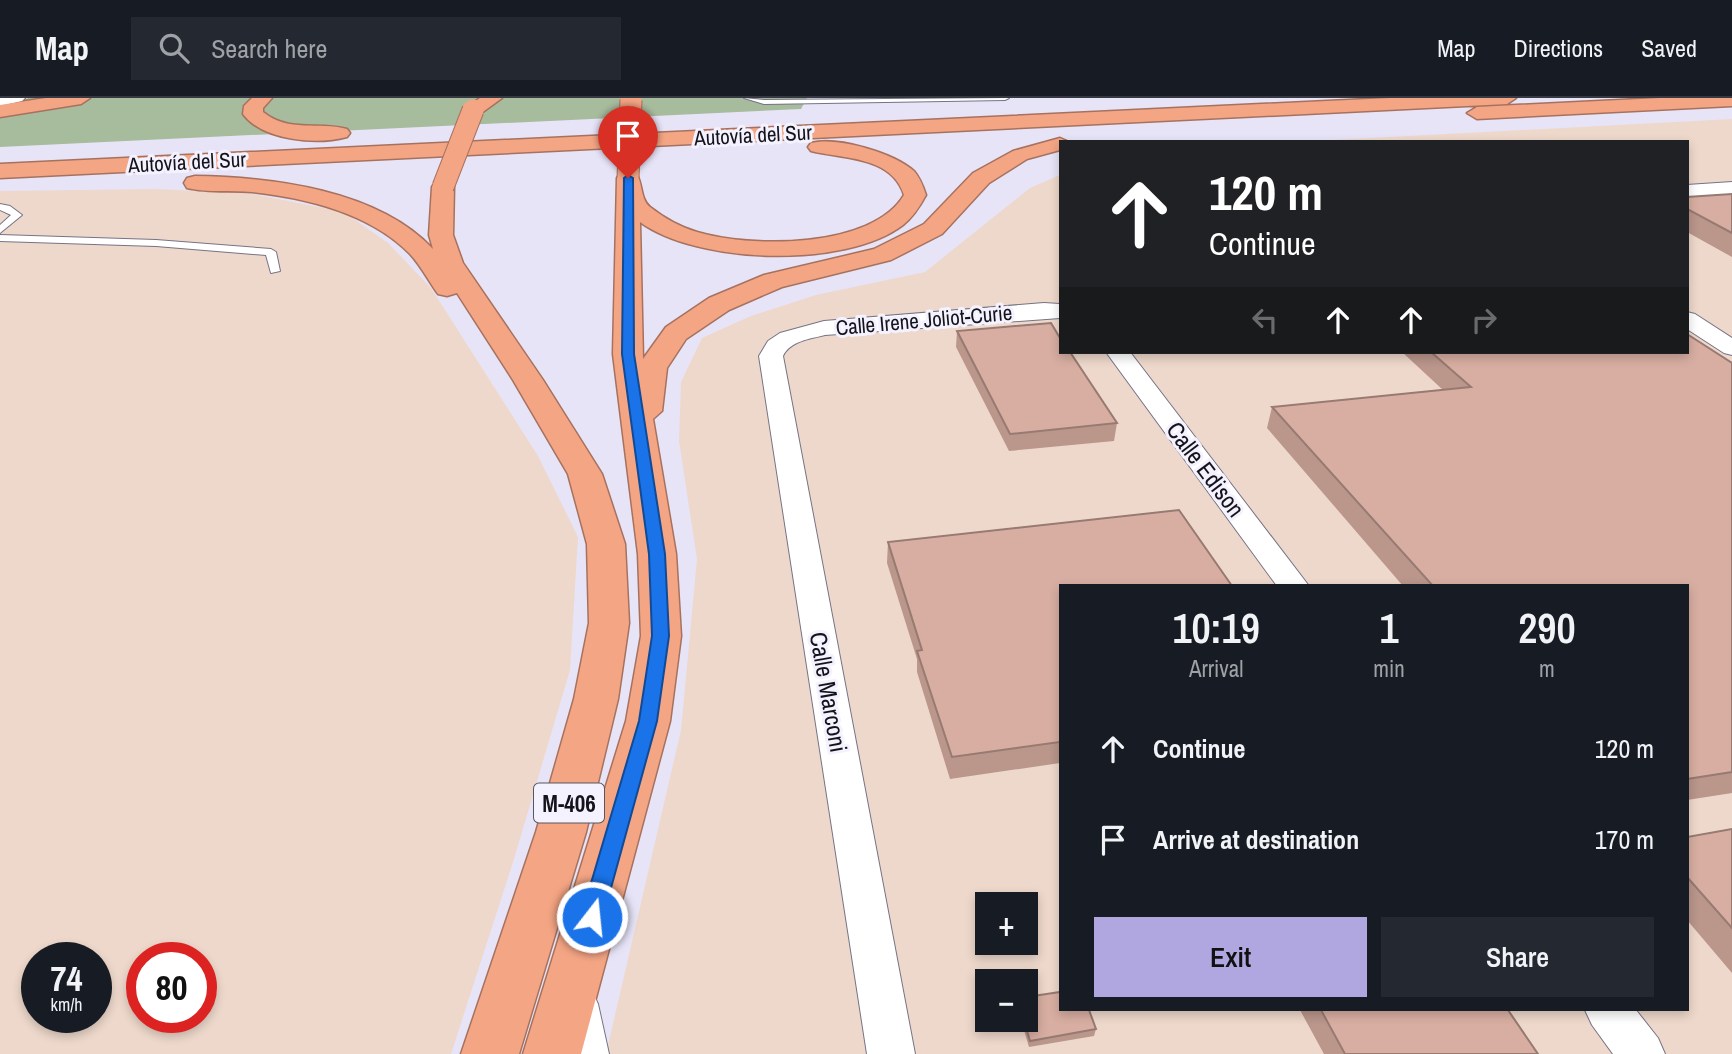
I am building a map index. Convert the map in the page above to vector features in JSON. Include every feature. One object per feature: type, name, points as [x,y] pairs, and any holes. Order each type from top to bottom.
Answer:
[{"type":"highway","points":[[0,111],[81,98]]},
{"type":"highway","points":[[263,98],[254,106],[253,114],[261,122],[277,128],[299,133],[361,132]]},
{"type":"highway","name":"M-406","points":[[490,1054],[561,832],[596,699],[609,623],[606,544],[585,474],[528,380],[450,263],[441,235],[443,187],[473,110],[493,98]]},
{"type":"highway","name":"Autovía del Sur","points":[[0,157],[1232,98]]},
{"type":"highway","name":"Autovía del Sur","points":[[0,171],[1507,98]]},
{"type":"highway","points":[[734,115],[1184,100]]},
{"type":"highway","points":[[1100,137],[1732,100]]},
{"type":"highway","points":[[618,117],[636,104]]},
{"type":"highway","name":"M-406","points":[[552,1054],[648,721],[661,636],[657,554],[628,354],[628,178],[636,104]]},
{"type":"highway","points":[[0,180],[1034,129],[1362,120]]},
{"type":"highway","points":[[450,129],[488,127]]},
{"type":"highway","points":[[640,448],[652,368],[676,333],[719,304],[773,281],[882,255],[933,229],[981,178],[1020,155],[1059,144]]},
{"type":"highway","points":[[628,178],[636,208],[667,230],[691,240],[762,249],[837,242],[864,234],[890,223],[908,209],[915,195],[908,177],[884,162],[859,154],[805,146],[749,145]]},
{"type":"highway","points":[[0,187],[201,183],[251,186],[340,205],[378,220],[408,239],[433,265],[477,337],[528,380]]},
{"type":"street","points":[[0,101],[17,98]]},
{"type":"street","points":[[1689,191],[1732,188]]},
{"type":"street","name":"Calle Irene Joliot-Curie","points":[[788,338],[824,328],[1059,311]]},
{"type":"street","points":[[1689,319],[1732,348]]},
{"type":"street","name":"Calle Marconi","points":[[788,338],[776,346],[771,356],[891,1054]]},
{"type":"street","name":"Calle Edison","points":[[1119,354],[1292,584]]},
{"type":"street","points":[[571,988],[585,1054]]},
{"type":"street","points":[[1609,1011],[1641,1054]]},
{"type":"lane","points":[[748,98],[764,102],[1004,98]]},
{"type":"lane","points":[[0,207],[17,215],[0,230]]},
{"type":"lane","points":[[0,238],[156,243],[271,252],[275,271]]},
{"type":"shaded area","points":[[1732,119],[1732,1054],[606,1054],[681,730],[697,559],[679,441],[681,382],[702,338],[751,316],[816,295],[925,272],[1030,188],[1059,175],[1059,354],[1689,354],[1689,140],[1334,140]]},
{"type":"shaded area","points":[[156,189],[247,193],[344,212],[388,243],[431,288],[538,456],[578,537],[570,670],[514,859],[451,1054],[0,1054],[0,191]]},
{"type":"green space","points":[[29,98],[807,98],[801,109],[0,147],[0,103]]},
{"type":"building","points":[[1732,194],[1732,233],[1689,210],[1689,197]]},
{"type":"building","points":[[1051,323],[1059,336],[1059,354],[1071,354],[1117,423],[1010,434],[957,331]]},
{"type":"building","points":[[1689,335],[1732,363],[1732,772],[1689,779],[1689,584],[1431,584],[1272,407],[1471,387],[1433,354],[1689,354]]},
{"type":"building","points":[[1179,510],[1231,584],[1059,584],[1059,742],[952,757],[917,651],[922,650],[888,542]]},
{"type":"building","points":[[1732,829],[1732,928],[1689,879],[1689,837]]},
{"type":"building","points":[[1059,992],[1059,1011],[1089,1011],[1096,1029],[1030,1041],[1027,1032],[1038,1032],[1038,995]]},
{"type":"building","points":[[1322,1011],[1509,1011],[1538,1054],[1345,1054]]},
{"type":"route","points":[[592,917],[648,721],[661,636],[657,554],[628,354],[628,178]]}]
